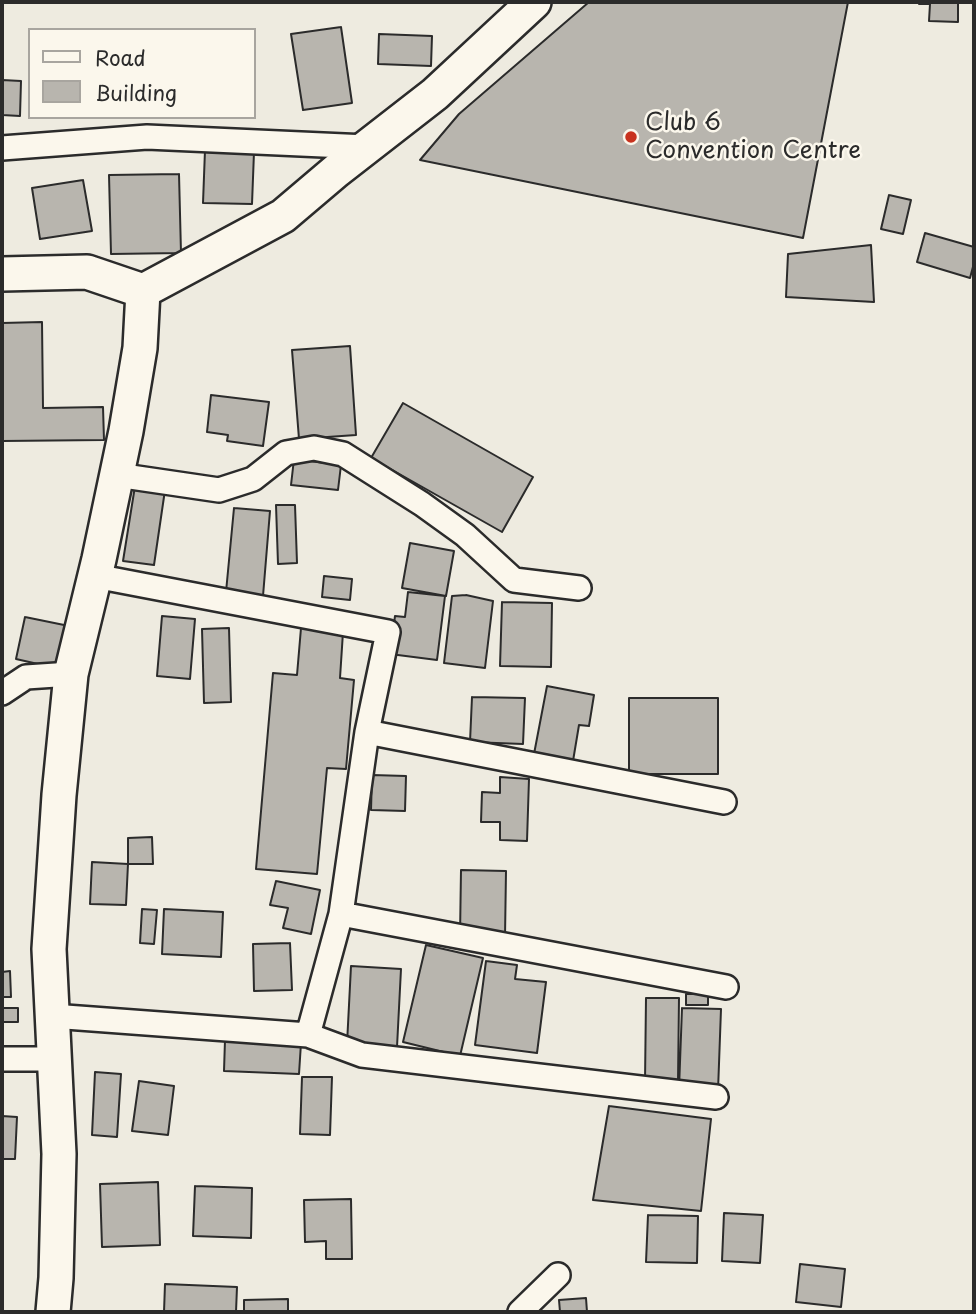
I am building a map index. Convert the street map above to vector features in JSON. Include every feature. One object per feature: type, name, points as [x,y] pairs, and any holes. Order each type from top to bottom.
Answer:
[{"type":"street","points":[[2,274],[87,272],[143,291],[283,216],[435,94],[534,2]]},
{"type":"street","points":[[2,148],[147,137],[367,147]]},
{"type":"street","points":[[53,1312],[59,1154],[49,949],[59,795],[71,674],[117,475],[140,348],[143,291]]},
{"type":"street","points":[[117,475],[219,490],[253,479],[286,453],[314,448],[344,454],[465,535],[514,580],[579,588]]},
{"type":"street","points":[[95,576],[388,632],[367,732],[341,914],[308,1035]]},
{"type":"street","points":[[2,693],[26,677],[71,674]]},
{"type":"street","points":[[367,732],[723,802]]},
{"type":"street","points":[[341,914],[726,987]]},
{"type":"street","points":[[51,1016],[308,1035],[362,1055],[716,1097]]},
{"type":"street","points":[[2,1059],[54,1059]]},
{"type":"street","points":[[520,1312],[558,1275]]},
{"type":"building","name":"Club 6 Convention Centre","points":[[589,2],[848,2],[803,238],[420,160],[459,114]]},
{"type":"building","points":[[919,2],[958,2],[958,22],[929,21],[930,4]]},
{"type":"building","points":[[341,27],[352,103],[303,110],[291,34]]},
{"type":"building","points":[[379,34],[432,36],[431,66],[378,64]]},
{"type":"building","points":[[2,80],[21,81],[20,116],[2,115]]},
{"type":"building","points":[[205,150],[254,152],[252,204],[203,203]]},
{"type":"building","points":[[179,174],[181,253],[111,254],[109,175]]},
{"type":"building","points":[[83,180],[92,231],[40,239],[32,188]]},
{"type":"building","points":[[889,195],[911,200],[903,234],[881,229]]},
{"type":"building","points":[[925,233],[974,247],[970,278],[917,262]]},
{"type":"building","points":[[871,245],[874,302],[786,297],[788,254]]},
{"type":"building","points":[[42,322],[43,408],[103,407],[104,440],[2,441],[2,323]]},
{"type":"building","points":[[350,346],[356,435],[299,439],[292,350]]},
{"type":"building","points":[[211,395],[269,402],[263,446],[227,441],[228,435],[207,432]]},
{"type":"building","points":[[403,403],[533,477],[502,532],[371,458]]},
{"type":"building","points":[[294,459],[341,465],[338,490],[291,485]]},
{"type":"building","points":[[135,486],[165,490],[154,565],[123,561]]},
{"type":"building","points":[[276,505],[295,505],[297,563],[278,564]]},
{"type":"building","points":[[234,508],[270,511],[263,596],[226,592]]},
{"type":"building","points":[[410,543],[454,551],[446,596],[402,588]]},
{"type":"building","points":[[324,576],[352,579],[350,600],[322,597]]},
{"type":"building","points":[[408,592],[445,596],[437,660],[390,654],[395,616],[405,617]]},
{"type":"building","points":[[466,595],[493,601],[485,668],[444,663],[452,596]]},
{"type":"building","points":[[502,602],[552,603],[551,667],[500,666]]},
{"type":"building","points":[[162,616],[195,619],[190,679],[157,676]]},
{"type":"building","points":[[25,617],[69,626],[60,669],[16,659]]},
{"type":"building","points":[[229,628],[231,702],[204,703],[202,629]]},
{"type":"building","points":[[301,628],[343,632],[340,678],[354,680],[346,769],[327,768],[317,874],[256,869],[273,673],[297,675]]},
{"type":"building","points":[[547,686],[594,695],[589,726],[579,725],[573,761],[534,754]]},
{"type":"building","points":[[472,697],[525,698],[523,744],[470,742]]},
{"type":"building","points":[[629,698],[718,698],[718,774],[629,774]]},
{"type":"building","points":[[372,775],[406,776],[405,811],[371,810]]},
{"type":"building","points":[[500,777],[529,779],[527,841],[500,840],[500,822],[481,822],[482,792],[500,793]]},
{"type":"building","points":[[152,837],[153,864],[128,864],[128,838]]},
{"type":"building","points":[[92,862],[128,864],[126,905],[90,904]]},
{"type":"building","points":[[461,870],[506,871],[505,937],[460,936]]},
{"type":"building","points":[[276,881],[320,890],[311,934],[283,928],[288,908],[270,905]]},
{"type":"building","points":[[142,909],[157,910],[154,944],[140,943]]},
{"type":"building","points":[[164,909],[223,912],[221,957],[162,954]]},
{"type":"building","points":[[290,943],[292,990],[254,991],[253,944]]},
{"type":"building","points":[[426,945],[483,958],[460,1056],[403,1042]]},
{"type":"building","points":[[486,961],[517,965],[515,979],[546,982],[537,1053],[475,1045]]},
{"type":"building","points":[[351,966],[401,969],[397,1047],[347,1044]]},
{"type":"building","points":[[10,971],[11,997],[2,997],[2,972]]},
{"type":"building","points":[[686,994],[708,994],[708,1005],[686,1005]]},
{"type":"building","points":[[646,998],[679,998],[678,1082],[645,1082]]},
{"type":"building","points":[[2,1008],[18,1008],[18,1022],[2,1022]]},
{"type":"building","points":[[682,1008],[721,1009],[718,1091],[679,1089]]},
{"type":"building","points":[[225,1040],[301,1043],[299,1074],[224,1071]]},
{"type":"building","points":[[95,1072],[121,1074],[117,1137],[92,1135]]},
{"type":"building","points":[[302,1077],[332,1077],[330,1135],[300,1134]]},
{"type":"building","points":[[139,1081],[174,1086],[168,1135],[132,1131]]},
{"type":"building","points":[[609,1106],[711,1119],[701,1211],[593,1200]]},
{"type":"building","points":[[2,1116],[17,1117],[15,1159],[2,1159]]},
{"type":"building","points":[[158,1182],[160,1245],[102,1247],[100,1184]]},
{"type":"building","points":[[195,1186],[252,1188],[251,1238],[193,1236]]},
{"type":"building","points":[[351,1199],[352,1259],[326,1259],[326,1241],[305,1242],[304,1200]]},
{"type":"building","points":[[724,1213],[763,1215],[760,1263],[722,1261]]},
{"type":"building","points":[[648,1215],[698,1216],[697,1263],[646,1262]]},
{"type":"building","points":[[800,1264],[845,1269],[841,1307],[796,1302]]},
{"type":"building","points":[[165,1284],[237,1287],[236,1312],[164,1312]]},
{"type":"building","points":[[586,1298],[587,1312],[560,1312],[559,1300]]},
{"type":"building","points":[[288,1299],[288,1312],[244,1312],[244,1300]]},
{"type":"place","name":"Club 6 Convention Centre","points":[[631,137]]}]
